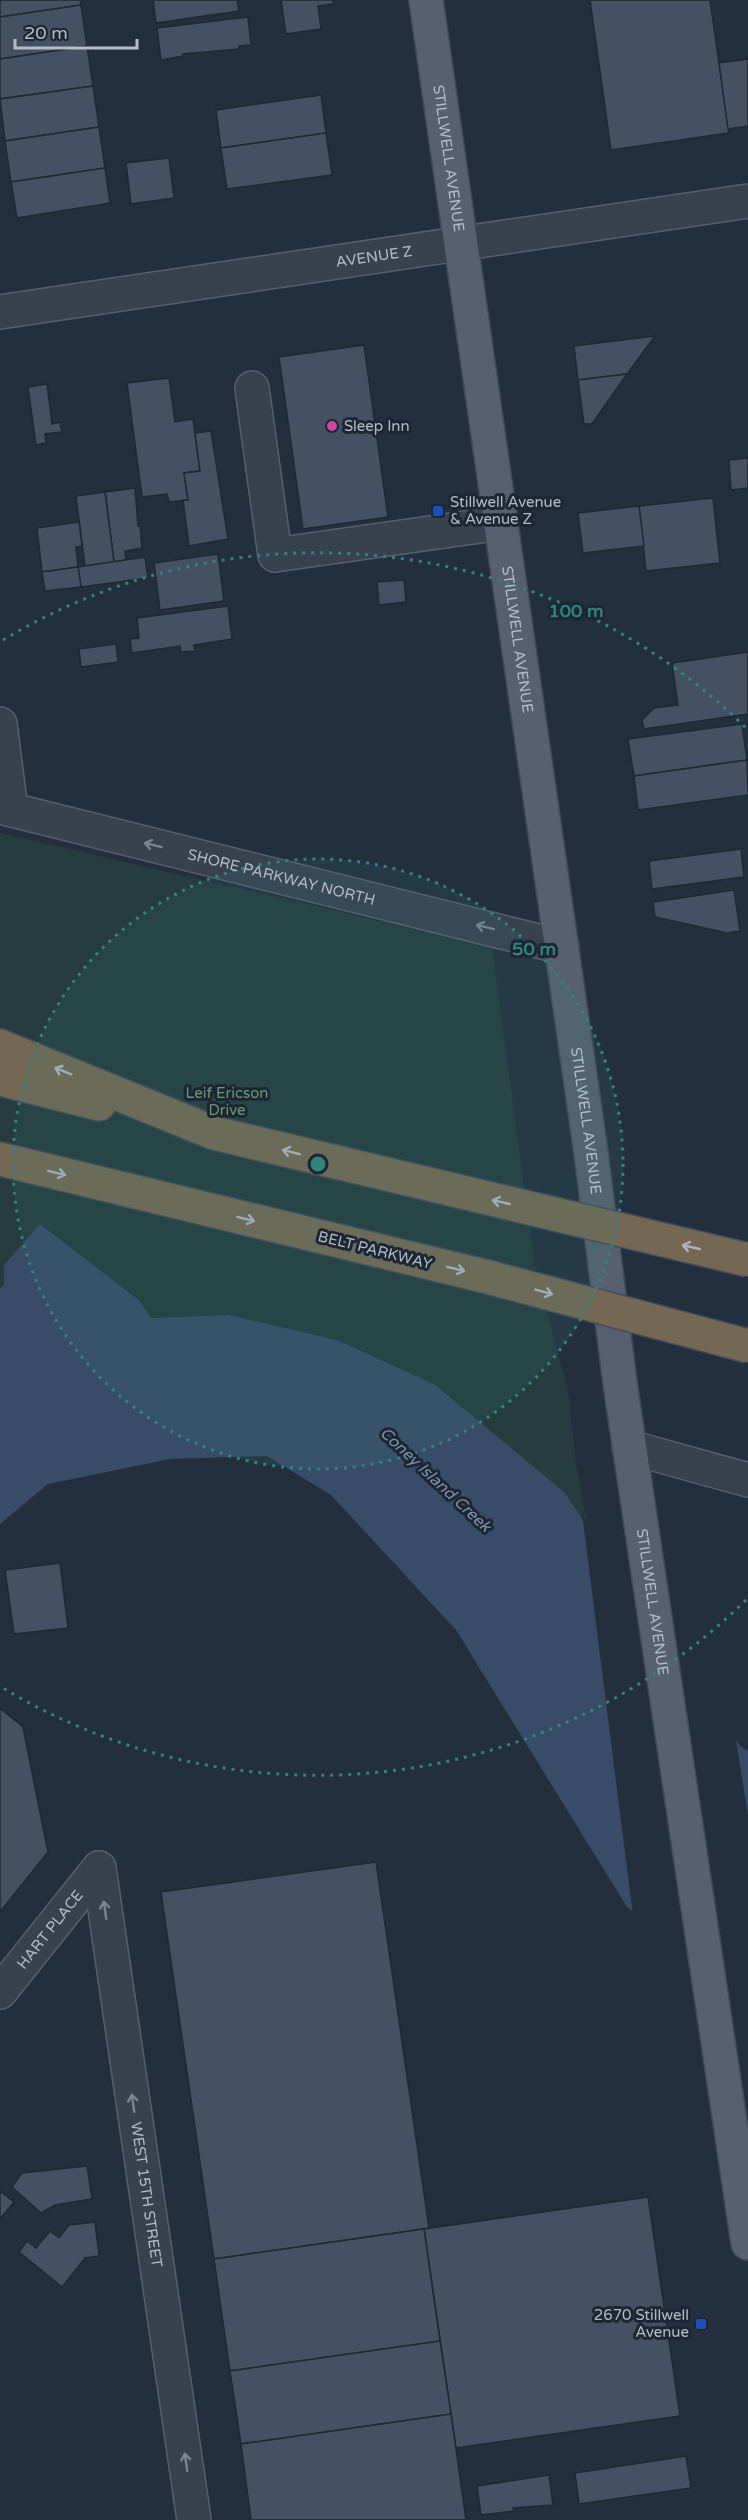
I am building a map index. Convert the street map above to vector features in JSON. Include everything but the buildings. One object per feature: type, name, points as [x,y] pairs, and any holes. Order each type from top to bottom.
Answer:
[{"type":"highway","points":[[0,1046],[214,1133]]},
{"type":"highway","points":[[0,1079],[214,1133],[748,1260]]},
{"type":"highway","name":"BELT PARKWAY","points":[[0,1159],[488,1277],[748,1346]]},
{"type":"main road","name":"STILLWELL AVENUE","points":[[426,0],[591,1153],[629,1447],[748,2243]]},
{"type":"street","name":"AVENUE Z","points":[[0,312],[748,201]]},
{"type":"street","points":[[252,388],[275,555],[501,524]]},
{"type":"street","points":[[0,724],[6,808]]},
{"type":"street","name":"SHORE PARKWAY NORTH","points":[[6,808],[562,947]]},
{"type":"street","points":[[629,1447],[748,1480]]},
{"type":"street","name":"HART PLACE","points":[[0,1992],[99,1868]]},
{"type":"street","name":"WEST 15TH STREET","points":[[99,1868],[194,2520]]},
{"type":"green space","name":"Leif Ericson Drive","points":[[0,833],[492,947],[535,1268],[568,1390],[576,1463],[588,1527],[434,1384],[337,1340],[229,1315],[151,1318],[140,1301],[40,1224],[4,1285],[0,1288]]},
{"type":"water","name":"Coney Island Creek","points":[[40,1224],[140,1301],[151,1318],[229,1315],[337,1340],[434,1384],[564,1492],[740,1746],[748,1751],[748,1995],[627,1907],[456,1630],[331,1495],[267,1456],[170,1459],[48,1484],[0,1524],[0,1288],[4,1285],[4,1265]]},
{"type":"pier","points":[[582,1513],[735,1734],[748,1815],[748,1998],[633,1916]]},
{"type":"place","name":"Sleep Inn","points":[[332,426]]},
{"type":"place","name":"Stillwell Avenue & Avenue Z","points":[[438,511]]},
{"type":"place","name":"2670 Stillwell Avenue","points":[[701,2324]]}]
